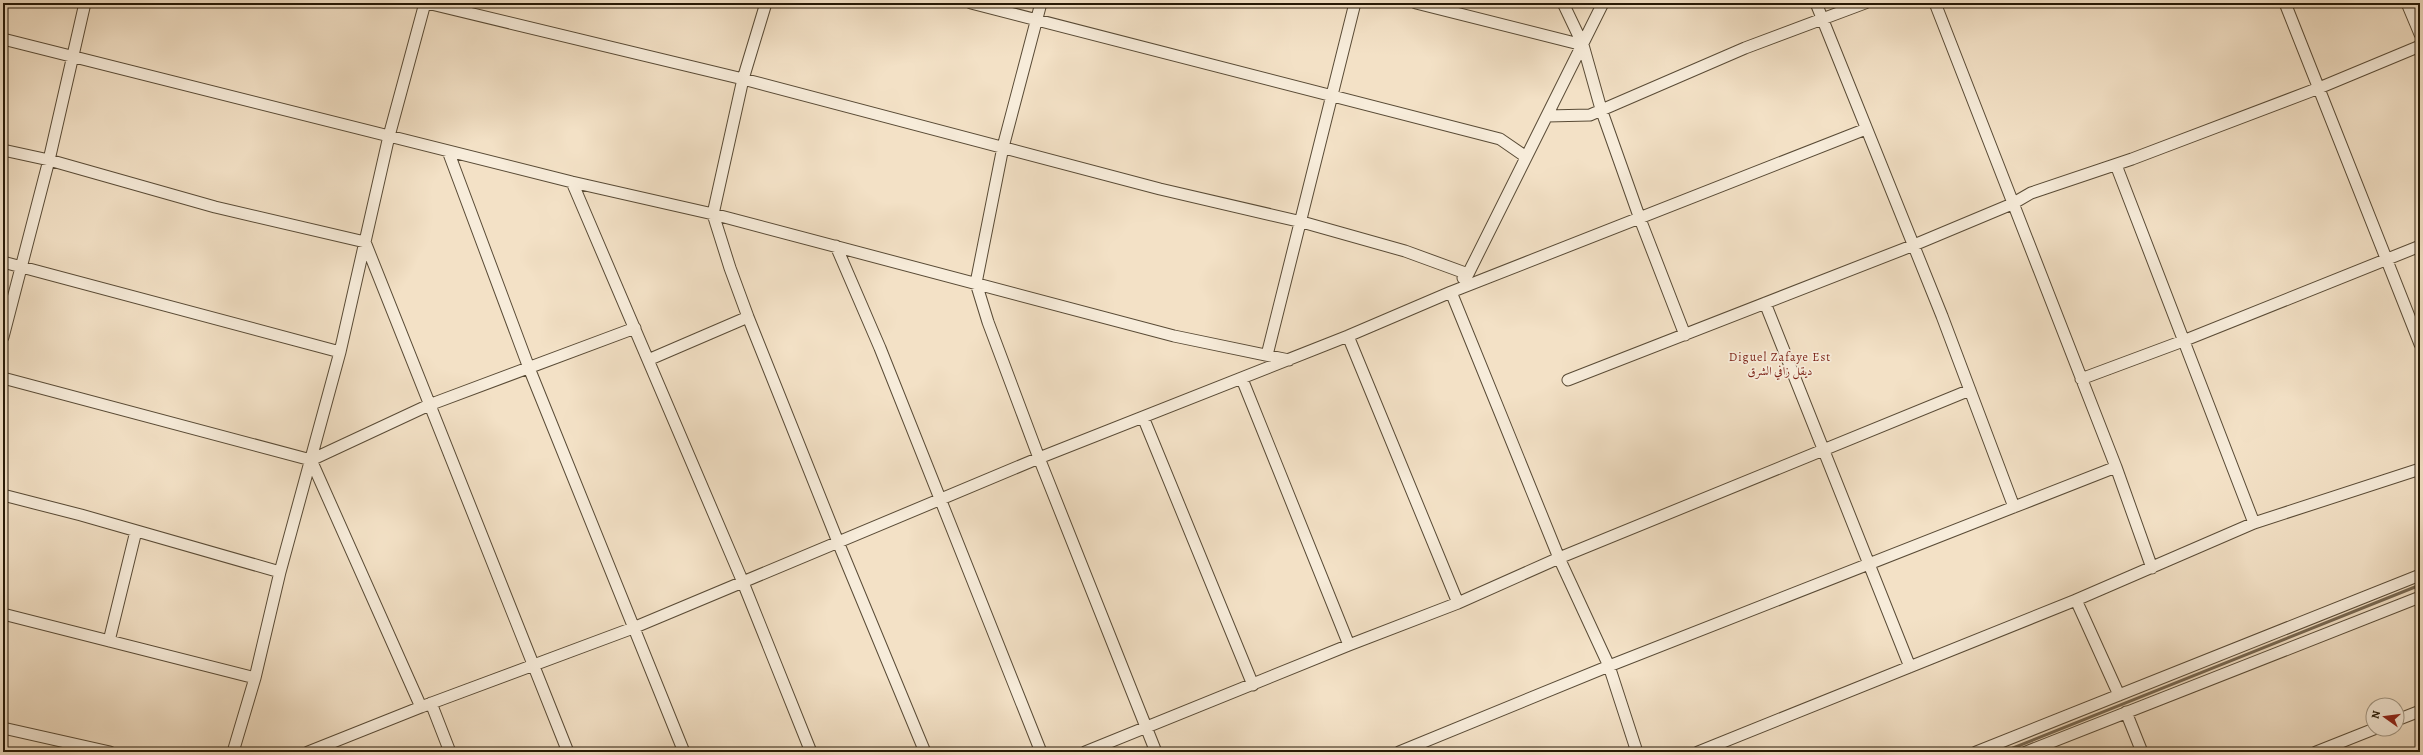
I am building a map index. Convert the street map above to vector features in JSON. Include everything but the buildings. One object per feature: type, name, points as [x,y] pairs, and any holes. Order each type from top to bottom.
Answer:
[{"type":"street","points":[[3,337],[49,160],[85,3]]},
{"type":"street","points":[[233,752],[255,678],[280,572],[340,352],[389,136],[426,3],[743,79],[1160,189],[1302,222],[1405,251],[1468,274]]},
{"type":"street","points":[[766,3],[743,79],[713,214],[730,268],[748,317],[789,415],[838,542],[925,752]]},
{"type":"street","points":[[972,3],[1037,21],[1333,94],[1500,139],[1526,157]]},
{"type":"street","points":[[1041,3],[1003,147],[976,283],[988,322],[1039,458],[1156,752]]},
{"type":"street","points":[[1268,355],[1355,3]]},
{"type":"street","points":[[1416,3],[1583,45]]},
{"type":"street","points":[[1563,3],[1583,45],[1602,109],[1640,219],[1685,335]]},
{"type":"street","points":[[1451,292],[1468,274],[1603,3]]},
{"type":"street","points":[[1816,3],[1914,245],[2014,507]]},
{"type":"street","points":[[1547,116],[1590,116],[1602,109],[1746,48],[1865,3]]},
{"type":"street","points":[[1935,3],[2012,204],[2116,467],[2152,568]]},
{"type":"street","points":[[2285,3],[2420,344]]},
{"type":"street","points":[[2407,3],[2420,34]]},
{"type":"street","points":[[3,39],[572,182],[713,214],[1174,336],[1289,360]]},
{"type":"street","points":[[1568,380],[1914,245],[2012,204],[2031,193],[2116,165],[2319,88],[2420,46]]},
{"type":"street","points":[[308,752],[331,748],[426,705],[633,628],[742,580],[838,542],[1039,458],[1242,379],[1451,292],[1866,129]]},
{"type":"street","points":[[3,150],[49,160],[216,207],[365,242]]},
{"type":"street","points":[[448,151],[530,368],[684,752]]},
{"type":"street","points":[[2116,165],[2254,523]]},
{"type":"street","points":[[572,182],[742,580],[811,752]]},
{"type":"street","points":[[365,242],[568,752]]},
{"type":"street","points":[[836,246],[940,499],[1041,752]]},
{"type":"street","points":[[2081,379],[2183,341],[2386,258],[2420,246]]},
{"type":"street","points":[[3,262],[340,352]]},
{"type":"street","points":[[1451,292],[1559,558],[1609,666],[1637,752]]},
{"type":"street","points":[[1765,303],[1910,667]]},
{"type":"street","points":[[648,360],[748,317]]},
{"type":"street","points":[[3,378],[311,460],[429,406],[635,328]]},
{"type":"street","points":[[1348,336],[1458,603]]},
{"type":"street","points":[[1242,379],[1349,645]]},
{"type":"street","points":[[1085,752],[1146,726],[1458,603],[1559,558],[1970,390]]},
{"type":"street","points":[[1143,417],[1253,685]]},
{"type":"street","points":[[311,460],[426,705],[450,752]]},
{"type":"street","points":[[1399,752],[1609,666],[2116,467]]},
{"type":"street","points":[[1698,752],[2076,600],[2254,523],[2420,469]]},
{"type":"street","points":[[3,495],[280,572]]},
{"type":"street","points":[[109,641],[136,531]]},
{"type":"street","points":[[1976,752],[2420,575]]},
{"type":"street","points":[[2026,752],[2420,597]]},
{"type":"street","points":[[2076,600],[2119,695]]},
{"type":"street","points":[[3,614],[255,678]]},
{"type":"street","points":[[2405,717],[2420,710]]},
{"type":"street","points":[[2126,712],[2142,752]]},
{"type":"street","points":[[3,728],[110,752]]},
{"type":"street","points":[[2316,752],[2365,733]]},
{"type":"waterway","points":[[2003,752],[2420,585]]},
{"type":"district","name":"Diguel Zafaye Est ديقل زافي الشرق","points":[[1780,364]]}]
